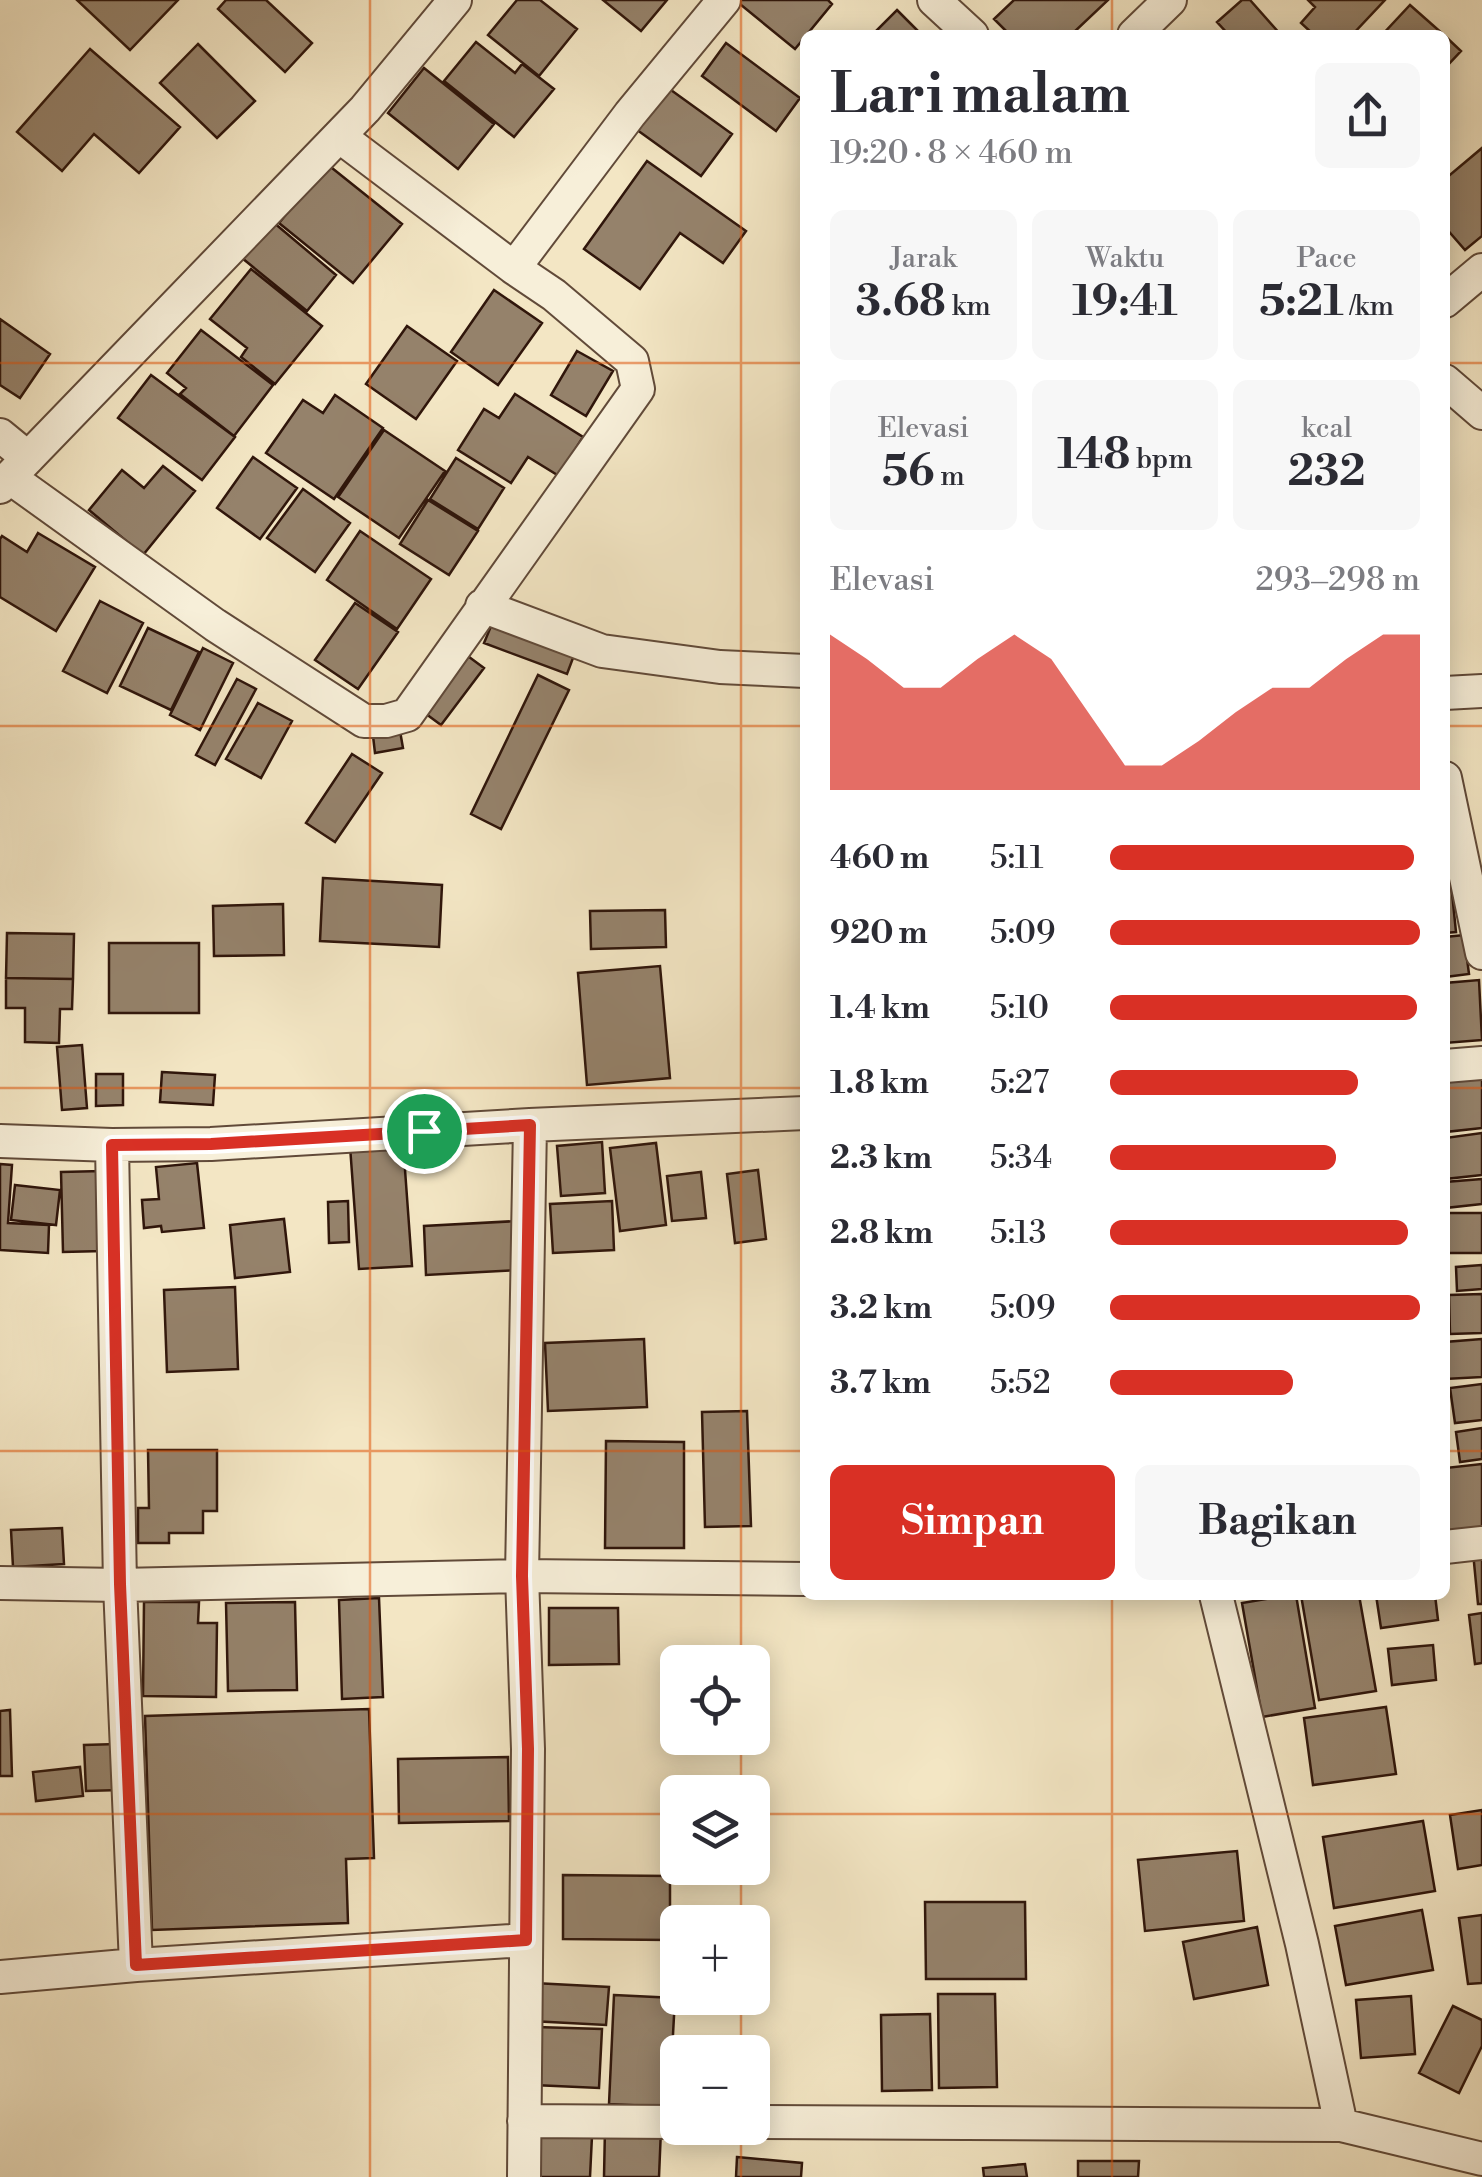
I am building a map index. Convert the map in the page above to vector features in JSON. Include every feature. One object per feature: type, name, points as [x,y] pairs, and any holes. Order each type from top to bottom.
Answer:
[{"type":"street","points":[[12,474],[339,136],[456,0]]},
{"type":"street","points":[[514,268],[630,114],[724,0]]},
{"type":"street","points":[[934,0],[967,30]]},
{"type":"street","points":[[1139,30],[1170,0]]},
{"type":"street","points":[[0,435],[12,474],[215,626],[364,722],[408,715],[638,390],[632,361],[554,295],[339,136]]},
{"type":"street","points":[[1450,296],[1482,270]]},
{"type":"street","points":[[1450,385],[1482,413]]},
{"type":"street","points":[[482,606],[602,651],[720,667],[800,671]]},
{"type":"street","points":[[1450,693],[1482,691]]},
{"type":"street","points":[[1450,802],[1482,953]]},
{"type":"street","points":[[1450,1066],[1482,1063]]},
{"type":"street","points":[[0,1141],[211,1144],[800,1113]]},
{"type":"street","points":[[524,2177],[528,1749],[522,1576],[530,1125]]},
{"type":"street","points":[[112,1145],[120,1584],[136,1965]]},
{"type":"street","points":[[1450,1546],[1482,1543]]},
{"type":"street","points":[[0,1583],[522,1576],[800,1579]]},
{"type":"street","points":[[1217,1600],[1302,1944],[1340,2125]]},
{"type":"street","points":[[0,1977],[526,1940]]},
{"type":"street","points":[[524,2121],[660,2122]]},
{"type":"street","points":[[770,2122],[1340,2125],[1477,2165]]},
{"type":"building","points":[[77,0],[178,0],[130,50]]},
{"type":"building","points":[[226,0],[266,0],[312,43],[285,72],[218,9]]},
{"type":"building","points":[[517,0],[540,0],[577,29],[539,76],[488,35]]},
{"type":"building","points":[[603,0],[667,0],[641,31]]},
{"type":"building","points":[[735,0],[828,0],[832,4],[811,30],[800,30],[800,43],[795,49]]},
{"type":"building","points":[[1014,0],[1108,0],[1076,30],[1005,30],[994,19]]},
{"type":"building","points":[[1242,0],[1250,0],[1277,30],[1224,30],[1217,22]]},
{"type":"building","points":[[1308,0],[1385,0],[1357,30],[1309,30],[1301,23],[1315,7]]},
{"type":"building","points":[[1410,5],[1438,30],[1387,30]]},
{"type":"building","points":[[897,10],[917,30],[877,30]]},
{"type":"building","points":[[1450,41],[1461,51],[1450,63]]},
{"type":"building","points":[[476,42],[515,73],[522,64],[554,89],[514,137],[444,81]]},
{"type":"building","points":[[726,43],[800,98],[776,131],[702,76]]},
{"type":"building","points":[[198,44],[255,101],[217,138],[160,83]]},
{"type":"building","points":[[90,49],[180,127],[139,173],[94,134],[62,171],[17,132]]},
{"type":"building","points":[[424,68],[494,124],[458,169],[388,113]]},
{"type":"building","points":[[664,85],[732,134],[701,176],[633,127]]},
{"type":"building","points":[[1482,148],[1482,236],[1465,250],[1450,233],[1450,175]]},
{"type":"building","points":[[647,161],[746,231],[723,263],[680,233],[640,289],[584,249]]},
{"type":"building","points":[[327,164],[402,224],[353,283],[279,223]]},
{"type":"building","points":[[273,222],[336,275],[307,311],[242,258]]},
{"type":"building","points":[[251,269],[322,326],[275,384],[241,357],[247,348],[210,319]]},
{"type":"building","points":[[494,290],[542,323],[498,385],[451,352]]},
{"type":"building","points":[[0,319],[50,354],[20,398],[0,385]]},
{"type":"building","points":[[407,326],[457,361],[416,419],[366,384]]},
{"type":"building","points":[[201,330],[273,385],[234,436],[180,394],[186,388],[167,373]]},
{"type":"building","points":[[577,351],[613,371],[586,416],[551,395]]},
{"type":"building","points":[[151,375],[235,437],[202,480],[118,418]]},
{"type":"building","points":[[515,394],[583,437],[559,476],[528,457],[511,483],[458,450],[484,409],[499,418]]},
{"type":"building","points":[[335,395],[383,428],[334,499],[266,453],[303,400],[323,413]]},
{"type":"building","points":[[384,430],[445,471],[399,538],[338,497]]},
{"type":"building","points":[[253,457],[297,488],[260,539],[217,508]]},
{"type":"building","points":[[456,458],[504,488],[478,529],[430,499]]},
{"type":"building","points":[[163,466],[195,491],[143,555],[89,510],[122,470],[144,488]]},
{"type":"building","points":[[303,489],[350,523],[315,572],[267,538]]},
{"type":"building","points":[[428,500],[478,531],[449,575],[400,544]]},
{"type":"building","points":[[360,531],[431,579],[397,629],[327,580]]},
{"type":"building","points":[[38,533],[95,567],[56,631],[0,597],[0,539],[2,536],[27,552]]},
{"type":"building","points":[[100,601],[143,623],[107,693],[63,671]]},
{"type":"building","points":[[355,603],[398,632],[358,689],[315,660]]},
{"type":"building","points":[[494,619],[576,650],[567,674],[484,643]]},
{"type":"building","points":[[148,628],[199,652],[171,710],[120,686]]},
{"type":"building","points":[[203,648],[233,663],[200,730],[170,715]]},
{"type":"building","points":[[461,651],[484,668],[441,725],[418,708]]},
{"type":"building","points":[[538,675],[569,690],[501,829],[471,814]]},
{"type":"building","points":[[237,679],[256,689],[215,765],[196,755]]},
{"type":"building","points":[[258,703],[292,721],[261,778],[226,759]]},
{"type":"building","points":[[400,731],[403,748],[375,753],[373,736]]},
{"type":"building","points":[[352,754],[382,773],[335,842],[306,823]]},
{"type":"building","points":[[1450,873],[1456,932],[1450,933]]},
{"type":"building","points":[[323,878],[442,885],[439,947],[320,941]]},
{"type":"building","points":[[283,904],[284,955],[214,956],[213,906]]},
{"type":"building","points":[[665,910],[666,947],[591,949],[590,911]]},
{"type":"building","points":[[7,933],[74,934],[73,979],[6,978]]},
{"type":"building","points":[[1464,935],[1469,974],[1450,976],[1450,936]]},
{"type":"building","points":[[109,943],[199,943],[199,1013],[109,1013]]},
{"type":"building","points":[[660,966],[670,1078],[587,1085],[578,973]]},
{"type":"building","points":[[6,978],[73,979],[72,1009],[60,1009],[59,1043],[25,1042],[25,1008],[6,1008]]},
{"type":"building","points":[[1479,980],[1482,1040],[1450,1043],[1450,983]]},
{"type":"building","points":[[82,1045],[87,1108],[62,1110],[57,1047]]},
{"type":"building","points":[[162,1072],[215,1075],[213,1105],[160,1102]]},
{"type":"building","points":[[96,1074],[123,1074],[123,1105],[96,1106]]},
{"type":"building","points":[[1482,1076],[1482,1128],[1450,1131],[1450,1079]]},
{"type":"building","points":[[1482,1133],[1482,1175],[1450,1178],[1450,1137]]},
{"type":"building","points":[[403,1142],[412,1266],[359,1269],[350,1146]]},
{"type":"building","points":[[602,1142],[605,1193],[561,1196],[557,1146]]},
{"type":"building","points":[[656,1143],[666,1225],[620,1231],[610,1148]]},
{"type":"building","points":[[197,1163],[204,1228],[162,1232],[161,1226],[144,1228],[142,1200],[159,1199],[156,1167]]},
{"type":"building","points":[[0,1164],[12,1165],[8,1223],[49,1225],[48,1253],[0,1250]]},
{"type":"building","points":[[758,1170],[766,1239],[735,1243],[727,1174]]},
{"type":"building","points":[[102,1171],[103,1251],[63,1252],[61,1172]]},
{"type":"building","points":[[701,1172],[706,1218],[672,1221],[667,1176]]},
{"type":"building","points":[[1482,1179],[1482,1204],[1450,1207],[1450,1182]]},
{"type":"building","points":[[15,1185],[60,1190],[56,1225],[11,1220]]},
{"type":"building","points":[[348,1201],[349,1242],[329,1243],[328,1202]]},
{"type":"building","points":[[612,1201],[614,1250],[553,1253],[550,1204]]},
{"type":"building","points":[[1450,1213],[1482,1213],[1482,1253],[1450,1253]]},
{"type":"building","points":[[284,1219],[290,1272],[235,1278],[230,1225]]},
{"type":"building","points":[[517,1221],[519,1270],[426,1275],[424,1226]]},
{"type":"building","points":[[1482,1265],[1482,1289],[1457,1291],[1456,1267]]},
{"type":"building","points":[[235,1287],[238,1369],[167,1372],[164,1290]]},
{"type":"building","points":[[1482,1294],[1482,1333],[1450,1334],[1450,1295]]},
{"type":"building","points":[[644,1339],[647,1407],[548,1411],[545,1343]]},
{"type":"building","points":[[1482,1339],[1482,1377],[1450,1379],[1450,1342]]},
{"type":"building","points":[[1482,1384],[1482,1420],[1455,1423],[1450,1388]]},
{"type":"building","points":[[747,1411],[751,1526],[705,1527],[702,1412]]},
{"type":"building","points":[[1482,1428],[1482,1459],[1460,1462],[1456,1432]]},
{"type":"building","points":[[606,1441],[684,1442],[684,1548],[605,1548]]},
{"type":"building","points":[[148,1450],[217,1450],[217,1511],[203,1511],[203,1533],[169,1533],[169,1543],[138,1543],[138,1508],[149,1508]]},
{"type":"building","points":[[1482,1464],[1482,1527],[1450,1530],[1450,1467]]},
{"type":"building","points":[[62,1528],[64,1564],[13,1567],[11,1530]]},
{"type":"building","points":[[1482,1551],[1482,1604],[1478,1604],[1473,1552]]},
{"type":"building","points":[[379,1598],[383,1697],[342,1699],[339,1600]]},
{"type":"building","points":[[1297,1600],[1315,1708],[1262,1717],[1242,1603]]},
{"type":"building","points":[[1302,1600],[1360,1600],[1376,1691],[1319,1700]]},
{"type":"building","points":[[1377,1600],[1436,1600],[1438,1620],[1381,1628]]},
{"type":"building","points":[[144,1602],[199,1602],[198,1623],[217,1623],[216,1697],[143,1696]]},
{"type":"building","points":[[295,1602],[297,1690],[228,1691],[226,1603]]},
{"type":"building","points":[[549,1608],[618,1608],[619,1664],[549,1665]]},
{"type":"building","points":[[1482,1613],[1482,1663],[1475,1664],[1469,1615]]},
{"type":"building","points":[[1433,1645],[1436,1680],[1392,1685],[1388,1649]]},
{"type":"building","points":[[1386,1707],[1396,1774],[1313,1785],[1304,1718]]},
{"type":"building","points":[[369,1709],[374,1858],[346,1859],[348,1923],[152,1930],[145,1716]]},
{"type":"building","points":[[10,1710],[12,1776],[0,1776],[0,1711]]},
{"type":"building","points":[[117,1744],[119,1790],[86,1791],[84,1745]]},
{"type":"building","points":[[508,1757],[509,1821],[399,1823],[398,1759]]},
{"type":"building","points":[[80,1767],[83,1796],[36,1801],[33,1772]]},
{"type":"building","points":[[1482,1810],[1482,1865],[1458,1869],[1450,1815]]},
{"type":"building","points":[[1423,1821],[1435,1891],[1334,1908],[1323,1837]]},
{"type":"building","points":[[1237,1851],[1244,1921],[1145,1931],[1138,1860]]},
{"type":"building","points":[[563,1875],[660,1876],[660,1885],[670,1885],[670,1905],[660,1905],[660,1940],[563,1939]]},
{"type":"building","points":[[925,1902],[1025,1902],[1026,1979],[926,1979]]},
{"type":"building","points":[[1422,1910],[1433,1970],[1346,1985],[1335,1926]]},
{"type":"building","points":[[1482,1915],[1482,1983],[1468,1984],[1459,1918]]},
{"type":"building","points":[[1257,1927],[1268,1985],[1194,1999],[1183,1942]]},
{"type":"building","points":[[534,1983],[609,1987],[606,2025],[531,2021]]},
{"type":"building","points":[[938,1994],[995,1994],[997,2087],[939,2088]]},
{"type":"building","points":[[614,1995],[660,1997],[660,2015],[674,2015],[673,2035],[660,2035],[660,2107],[609,2104]]},
{"type":"building","points":[[1411,1996],[1415,2054],[1361,2058],[1356,2000]]},
{"type":"building","points":[[1453,2006],[1482,2020],[1482,2046],[1459,2093],[1419,2073]]},
{"type":"building","points":[[930,2014],[932,2090],[882,2091],[881,2015]]},
{"type":"building","points":[[536,2027],[602,2029],[599,2088],[534,2085]]},
{"type":"building","points":[[605,2128],[660,2129],[659,2177],[604,2177]]},
{"type":"building","points":[[538,2134],[592,2136],[590,2177],[535,2177]]},
{"type":"building","points":[[737,2157],[802,2163],[801,2177],[736,2177]]},
{"type":"building","points":[[1078,2161],[1139,2161],[1138,2177],[1078,2177]]},
{"type":"building","points":[[1025,2164],[1027,2177],[984,2177],[983,2168]]},
{"type":"route","points":[[530,1125],[522,1576],[528,1749],[526,1940],[136,1965],[120,1584],[112,1145],[211,1144],[424,1131],[530,1125]]}]
